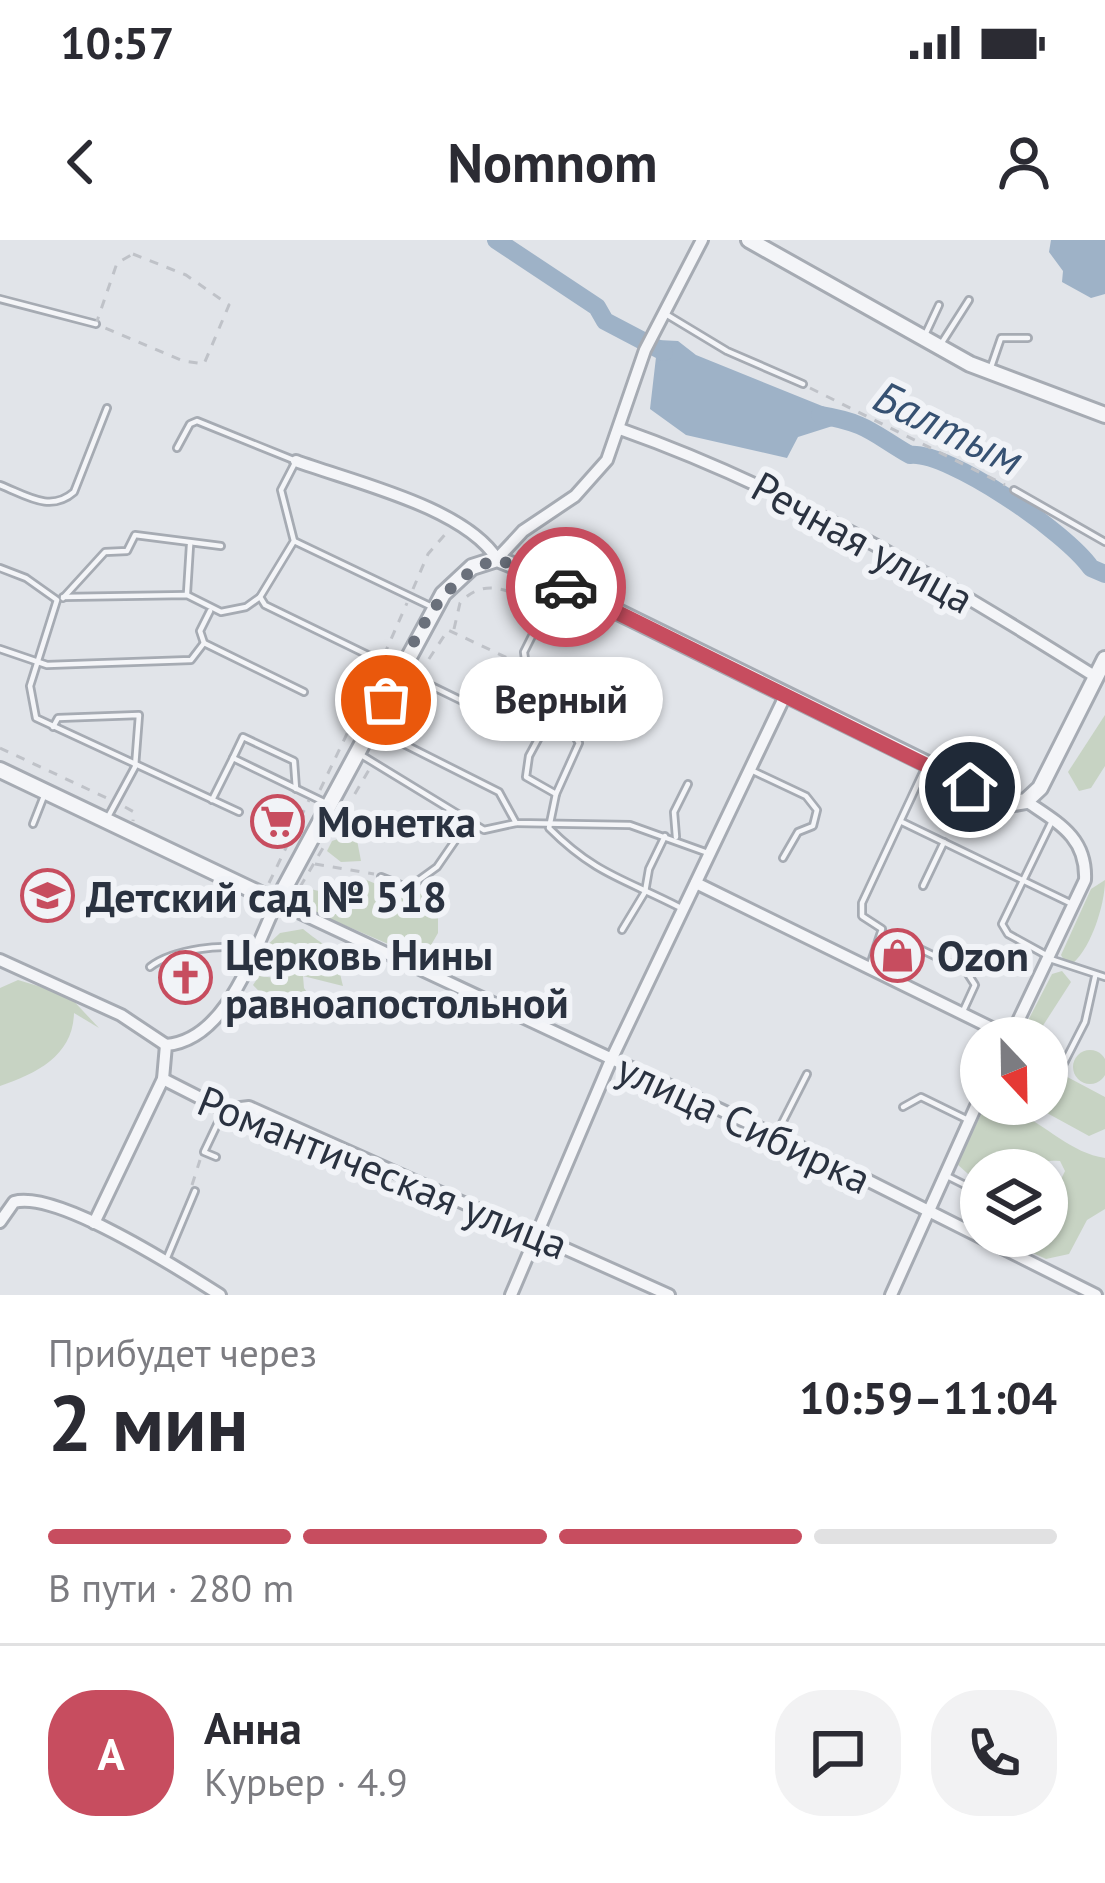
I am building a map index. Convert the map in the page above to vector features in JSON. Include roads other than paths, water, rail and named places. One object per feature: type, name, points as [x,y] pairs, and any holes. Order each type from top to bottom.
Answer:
[{"type":"street","points":[[94,1223],[163,1079],[166,1046],[212,1022],[434,608],[457,579],[497,559],[523,531],[588,484],[620,429],[645,350],[702,240]]},
{"type":"street","points":[[749,240],[939,349],[1105,415]]},
{"type":"street","name":"Речная улица","points":[[620,429],[719,464],[794,502],[1096,676]]},
{"type":"street","points":[[296,461],[458,523],[487,542],[497,559],[558,583],[1009,804],[1026,801],[1040,788],[1105,659]]},
{"type":"street","points":[[512,1295],[611,1060],[785,695]]},
{"type":"street","name":"улица Сибирка","points":[[0,770],[776,1136],[1096,1295]]},
{"type":"street","points":[[1021,1017],[1085,880],[1083,852],[1072,832],[1026,801]]},
{"type":"street","points":[[695,883],[966,1017]]},
{"type":"street","name":"Романтическая улица","points":[[0,960],[122,1015],[166,1046]]},
{"type":"street","name":"Романтическая улица","points":[[163,1079],[224,1110],[249,1107],[669,1295]]},
{"type":"street","points":[[891,1295],[966,1125]]},
{"type":"street","points":[[0,1222],[14,1202],[30,1200],[94,1223],[220,1295]]},
{"type":"lane","points":[[0,298],[96,324]]},
{"type":"lane","points":[[939,349],[969,301]]},
{"type":"lane","points":[[922,340],[939,305]]},
{"type":"lane","points":[[664,313],[728,351],[803,384]]},
{"type":"lane","points":[[990,373],[1000,338],[1028,338]]},
{"type":"lane","points":[[0,485],[47,503],[65,500],[74,492],[107,408]]},
{"type":"lane","points":[[177,448],[190,424],[197,422],[296,461],[281,490],[294,541]]},
{"type":"lane","points":[[1014,490],[1105,542]]},
{"type":"lane","points":[[221,545],[190,545],[136,535],[127,551],[105,552],[60,599],[36,662],[33,713],[53,728],[239,812]]},
{"type":"lane","points":[[294,541],[434,608]]},
{"type":"lane","points":[[0,568],[60,599],[187,596],[210,610],[236,611],[260,597],[273,567],[294,541]]},
{"type":"lane","points":[[187,596],[190,545]]},
{"type":"lane","points":[[549,828],[556,794],[579,742],[524,659],[558,583]]},
{"type":"lane","points":[[260,597],[266,605],[522,730]]},
{"type":"lane","points":[[203,643],[200,631],[210,610]]},
{"type":"lane","points":[[0,649],[36,662],[190,660],[203,643]]},
{"type":"lane","points":[[203,643],[304,692]]},
{"type":"lane","points":[[556,706],[525,771],[528,782],[556,794]]},
{"type":"lane","points":[[53,728],[58,718],[139,715],[135,767],[106,820]]},
{"type":"lane","points":[[371,728],[499,792],[516,823]]},
{"type":"lane","points":[[212,800],[243,736],[294,761],[296,789]]},
{"type":"lane","points":[[358,753],[484,830],[516,823],[549,828],[630,825],[676,837],[708,853]]},
{"type":"lane","points":[[233,758],[331,806]]},
{"type":"lane","points":[[883,938],[875,921],[862,916],[862,903],[926,766]]},
{"type":"lane","points":[[748,769],[806,796],[817,810],[813,826],[798,832],[783,858]]},
{"type":"lane","points":[[676,837],[674,812],[688,784]]},
{"type":"lane","points":[[33,824],[47,791]]},
{"type":"lane","points":[[1053,819],[1002,918],[1004,930],[1051,958],[1105,977]]},
{"type":"lane","points":[[900,821],[1076,905]]},
{"type":"lane","points":[[381,877],[408,888],[436,867],[468,822]]},
{"type":"lane","points":[[549,828],[594,868],[683,909]]},
{"type":"lane","points":[[622,929],[645,892],[649,869],[665,836]]},
{"type":"lane","points":[[922,886],[944,842]]},
{"type":"lane","points":[[883,938],[895,937],[971,975],[975,985],[962,1015]]},
{"type":"lane","points":[[867,971],[883,938]]},
{"type":"lane","points":[[150,967],[178,955],[241,947],[252,952]]},
{"type":"lane","points":[[1068,1055],[1085,1022],[1095,977]]},
{"type":"lane","points":[[776,1136],[807,1074]]},
{"type":"lane","points":[[903,1107],[921,1097],[960,1116]]},
{"type":"lane","points":[[216,1157],[204,1152],[224,1110]]},
{"type":"lane","points":[[942,1174],[960,1182]]},
{"type":"lane","points":[[166,1260],[196,1191]]},
{"type":"water","points":[[1051,240],[1105,240],[1105,294],[1091,298],[1062,282],[1063,271],[1049,252]]},
{"type":"water","points":[[658,340],[678,341],[696,355],[842,414],[842,423],[798,437],[787,458],[686,435],[650,409]]},
{"type":"waterway","name":"Балтым","points":[[496,240],[597,307],[605,321],[664,352]]},
{"type":"waterway","name":"Балтым","points":[[820,415],[860,425],[910,455],[928,457],[978,480],[1033,516],[1091,568],[1105,574]]},
{"type":"place","name":"Верный","points":[[386,700]]},
{"type":"place","name":"Монетка","points":[[278,821]]},
{"type":"place","name":"Детский сад № 518","points":[[47,896]]},
{"type":"place","name":"Ozon","points":[[898,955]]},
{"type":"place","name":"Церковь Нины равноапостольной","points":[[186,978]]}]
